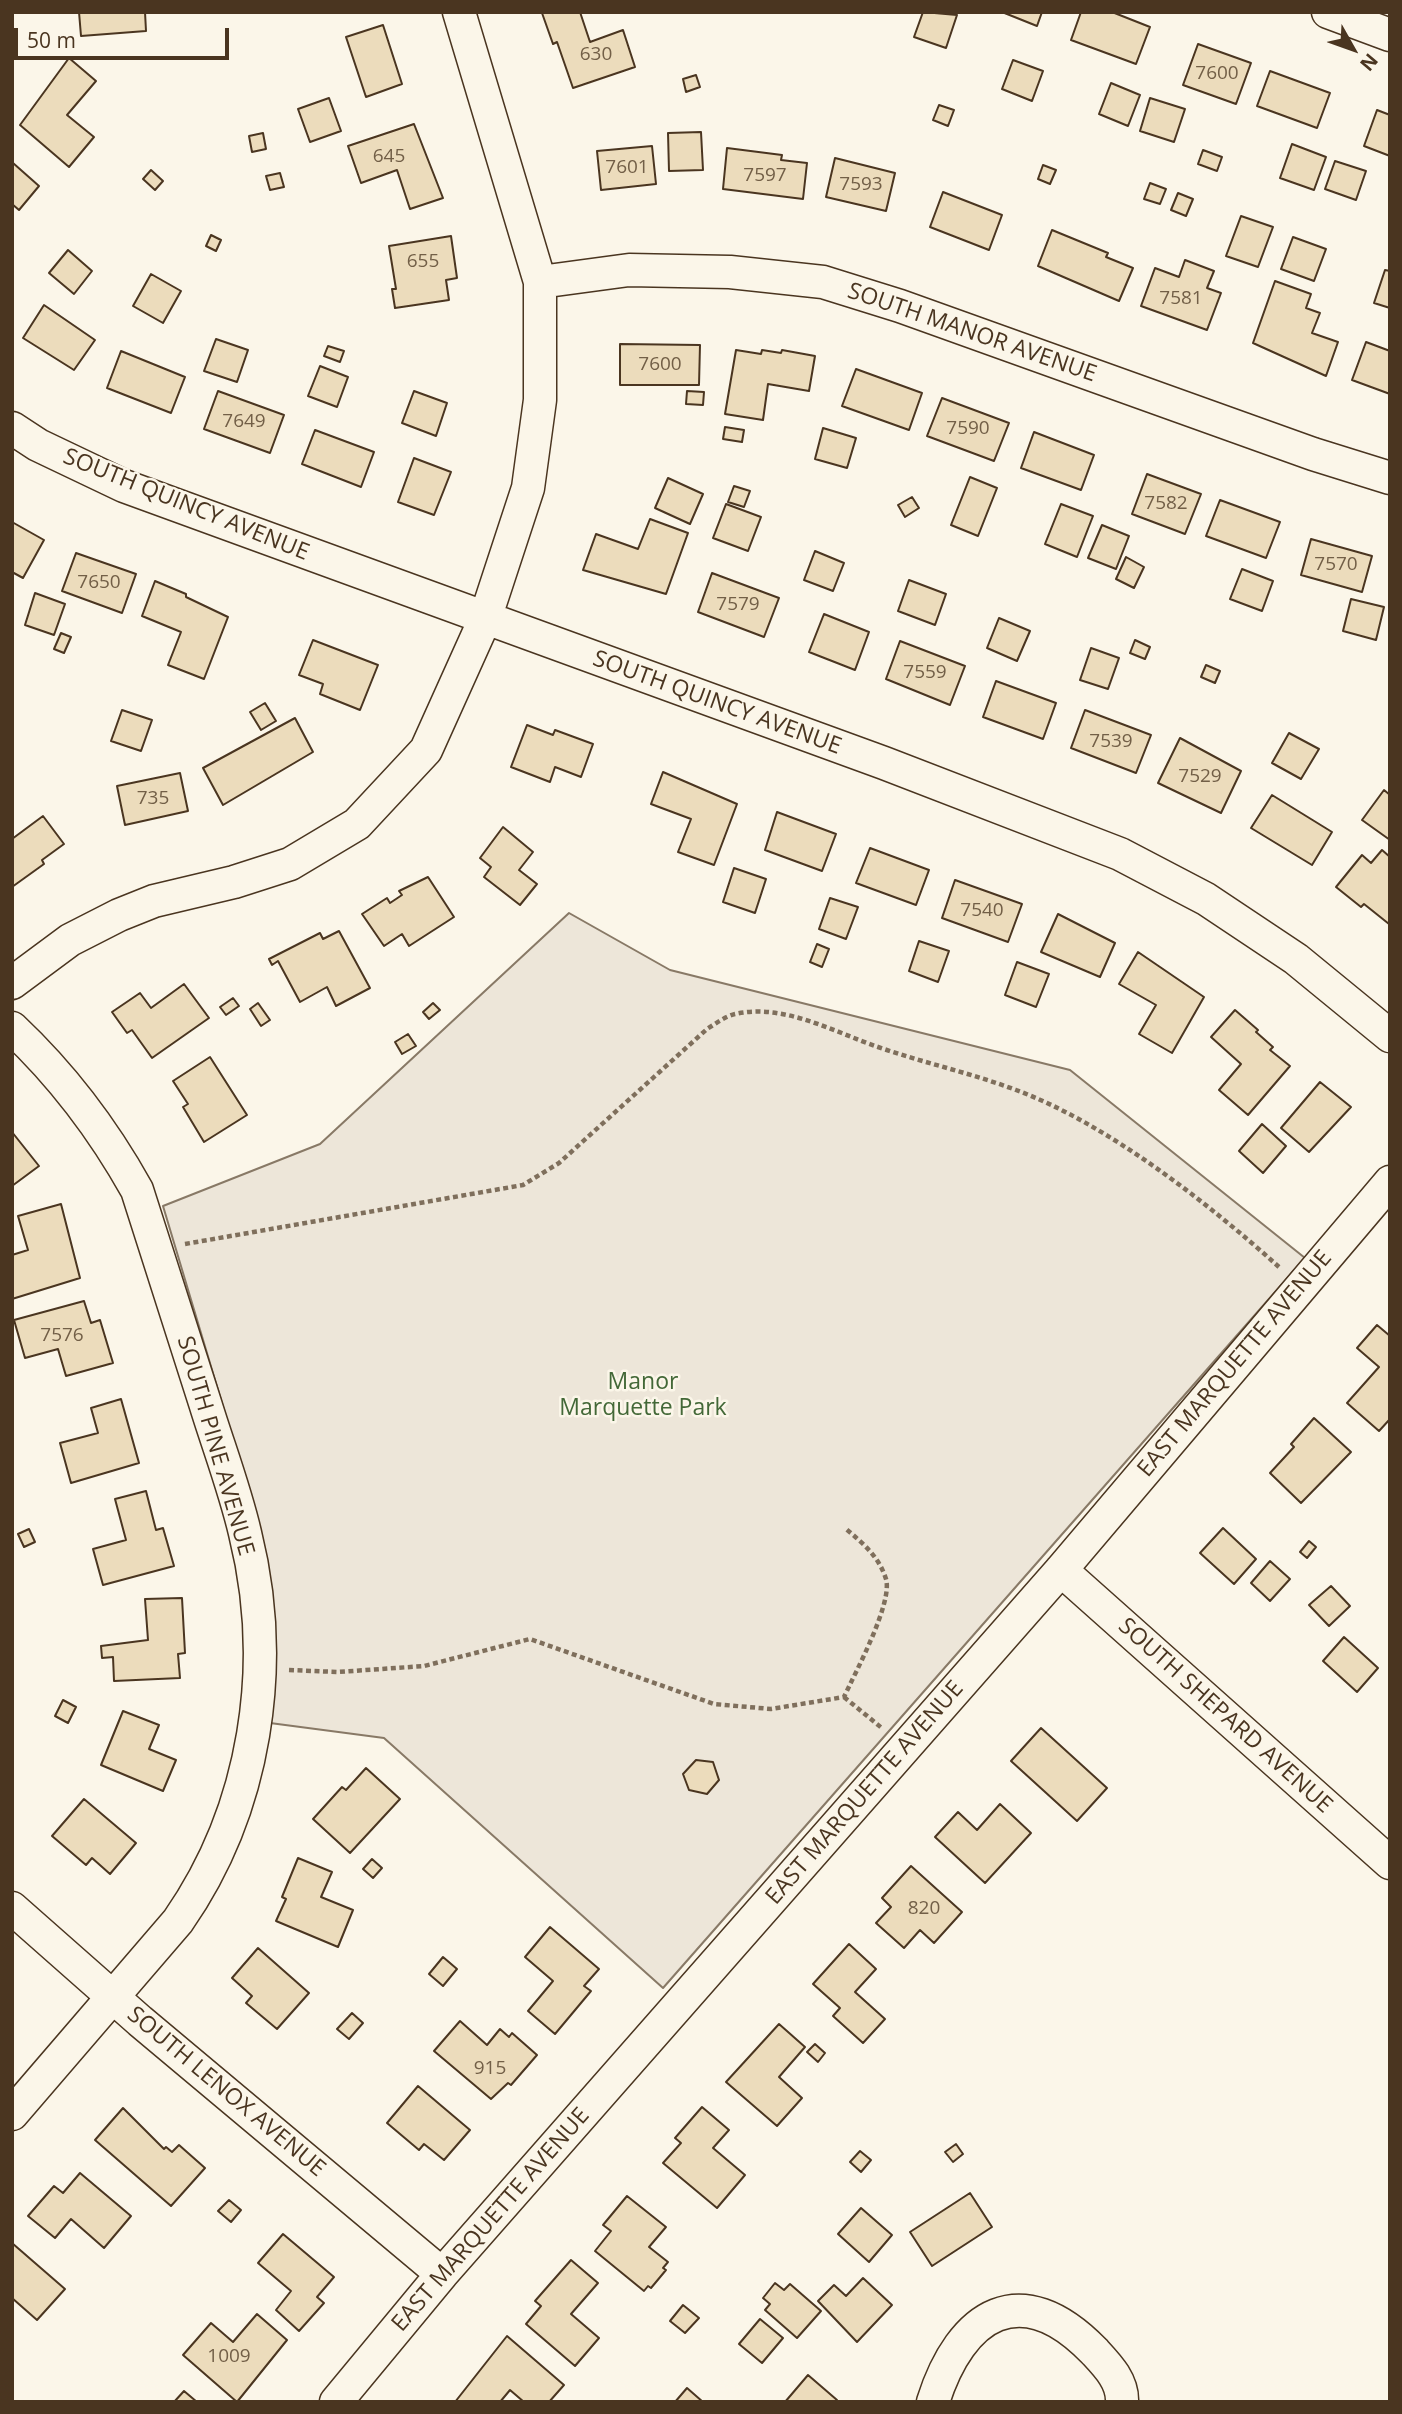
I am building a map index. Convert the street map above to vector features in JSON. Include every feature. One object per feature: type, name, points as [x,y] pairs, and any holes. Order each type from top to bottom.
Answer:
[{"type":"street","points":[[12,983],[70,940],[119,915],[154,901],[234,882],[290,864],[357,824],[426,750],[485,620],[528,488],[540,400],[540,282],[459,12]]},
{"type":"street","points":[[1328,12],[1390,35]]},
{"type":"street","name":"SOUTH MANOR AVENUE","points":[[540,282],[629,270],[730,272],[823,282],[900,306],[1313,454],[1390,478]]},
{"type":"street","name":"SOUTH QUINCY AVENUE","points":[[12,428],[38,445],[124,486],[884,764],[1120,854],[1206,899],[1296,959],[1390,1036]]},
{"type":"street","name":"SOUTH PINE AVENUE","points":[[12,1028],[42,1057],[109,1139],[137,1190],[246,1533],[258,1607],[260,1665],[253,1750],[239,1800],[202,1887],[178,1922],[12,2114]]},
{"type":"street","name":"EAST MARQUETTE AVENUE","points":[[336,2402],[442,2274],[1061,1570],[1390,1182]]},
{"type":"street","name":"SOUTH SHEPARD AVENUE","points":[[1061,1570],[1390,1863]]},
{"type":"street","name":"SOUTH LENOX AVENUE","points":[[12,1908],[114,1998],[442,2274]]},
{"type":"street","points":[[933,2402],[943,2370],[960,2342],[979,2323],[1008,2312],[1037,2311],[1056,2319],[1102,2359],[1116,2378],[1122,2402]]},
{"type":"path","points":[[157,1252],[192,1242],[523,1185],[559,1163],[707,1029],[734,1014],[771,1012],[1017,1090],[1078,1118],[1146,1163],[1225,1221],[1301,1287]]},
{"type":"path","points":[[845,1696],[876,1630],[887,1582],[873,1552],[846,1529]]},
{"type":"path","points":[[278,1670],[338,1672],[424,1665],[530,1639],[714,1704],[771,1709],[845,1696]]},
{"type":"path","points":[[845,1696],[904,1748]]},
{"type":"green space","name":"Manor Marquette Park","points":[[569,913],[670,970],[1070,1070],[1305,1258],[663,1988],[384,1738],[270,1723],[274,1641],[265,1564],[247,1488],[163,1206],[320,1144]]},
{"type":"building","points":[[79,12],[145,12],[146,31],[81,36]]},
{"type":"building","points":[[580,12],[590,42],[623,30],[635,67],[573,88],[557,42],[553,44],[542,13]]},
{"type":"building","points":[[923,12],[957,15],[946,48],[914,37]]},
{"type":"building","points":[[1002,12],[1042,12],[1037,26]]},
{"type":"building","points":[[1081,12],[1112,12],[1150,27],[1136,64],[1071,40]]},
{"type":"building","points":[[383,25],[402,84],[366,97],[346,37]]},
{"type":"building","points":[[1198,44],[1251,63],[1236,104],[1183,85]]},
{"type":"building","points":[[69,58],[96,81],[67,115],[94,137],[69,167],[20,125]]},
{"type":"building","points":[[1013,60],[1043,71],[1032,101],[1002,89]]},
{"type":"building","points":[[1270,71],[1330,93],[1317,128],[1257,106]]},
{"type":"building","points":[[696,75],[700,87],[686,92],[683,79]]},
{"type":"building","points":[[1111,83],[1140,95],[1128,126],[1099,114]]},
{"type":"building","points":[[329,98],[341,131],[310,142],[298,109]]},
{"type":"building","points":[[1150,98],[1185,109],[1174,142],[1140,131]]},
{"type":"building","points":[[939,105],[954,110],[948,126],[933,120]]},
{"type":"building","points":[[1377,110],[1390,115],[1390,156],[1364,146]]},
{"type":"building","points":[[414,124],[443,198],[410,209],[397,170],[361,183],[348,146]]},
{"type":"building","points":[[701,132],[703,170],[669,171],[668,133]]},
{"type":"building","points":[[263,133],[266,149],[252,152],[249,136]]},
{"type":"building","points":[[1292,144],[1326,157],[1314,190],[1280,178]]},
{"type":"building","points":[[652,146],[656,184],[601,190],[597,151]]},
{"type":"building","points":[[727,148],[782,155],[781,160],[807,163],[803,199],[723,189]]},
{"type":"building","points":[[1203,150],[1222,157],[1217,171],[1198,164]]},
{"type":"building","points":[[835,158],[895,173],[886,211],[826,197]]},
{"type":"building","points":[[1335,161],[1366,171],[1356,200],[1325,189]]},
{"type":"building","points":[[13,163],[39,186],[19,210],[12,204]]},
{"type":"building","points":[[1043,165],[1056,170],[1050,184],[1038,179]]},
{"type":"building","points":[[151,170],[163,181],[155,190],[143,179]]},
{"type":"building","points":[[280,173],[284,187],[270,190],[266,176]]},
{"type":"building","points":[[1150,183],[1166,189],[1160,204],[1144,199]]},
{"type":"building","points":[[943,192],[1002,215],[989,250],[930,227]]},
{"type":"building","points":[[1178,193],[1193,199],[1186,216],[1171,210]]},
{"type":"building","points":[[1241,216],[1273,227],[1258,267],[1226,256]]},
{"type":"building","points":[[1052,230],[1108,253],[1106,257],[1133,268],[1119,301],[1038,266]]},
{"type":"building","points":[[211,235],[221,240],[216,251],[206,246]]},
{"type":"building","points":[[451,236],[457,278],[446,280],[449,300],[395,308],[392,289],[396,289],[389,246]]},
{"type":"building","points":[[1293,237],[1326,249],[1314,281],[1281,269]]},
{"type":"building","points":[[68,250],[92,271],[74,294],[49,273]]},
{"type":"building","points":[[1185,260],[1214,271],[1207,288],[1221,293],[1207,330],[1141,306],[1155,268],[1179,277]]},
{"type":"building","points":[[1385,270],[1390,271],[1390,308],[1374,303]]},
{"type":"building","points":[[151,274],[181,291],[163,323],[133,306]]},
{"type":"building","points":[[1275,281],[1311,294],[1306,308],[1320,313],[1312,333],[1338,342],[1326,376],[1253,343]]},
{"type":"building","points":[[44,305],[95,340],[74,370],[23,338]]},
{"type":"building","points":[[216,339],[248,350],[237,382],[204,371]]},
{"type":"building","points":[[1366,342],[1390,351],[1390,394],[1352,380]]},
{"type":"building","points":[[620,344],[700,345],[699,385],[620,385]]},
{"type":"building","points":[[328,346],[344,351],[340,362],[324,356]]},
{"type":"building","points":[[736,350],[761,354],[762,350],[781,353],[782,350],[815,356],[809,391],[768,384],[763,420],[725,414]]},
{"type":"building","points":[[121,351],[185,377],[171,413],[107,388]]},
{"type":"building","points":[[320,366],[348,377],[337,407],[308,396]]},
{"type":"building","points":[[856,369],[922,393],[909,430],[842,406]]},
{"type":"building","points":[[218,391],[284,415],[270,453],[204,429]]},
{"type":"building","points":[[414,391],[447,403],[436,436],[402,423]]},
{"type":"building","points":[[687,391],[704,392],[703,405],[686,404]]},
{"type":"building","points":[[942,398],[1009,423],[994,461],[927,436]]},
{"type":"building","points":[[725,427],[744,430],[742,442],[723,439]]},
{"type":"building","points":[[823,428],[856,438],[847,468],[815,459]]},
{"type":"building","points":[[315,430],[374,452],[361,487],[302,464]]},
{"type":"building","points":[[1034,432],[1094,455],[1081,490],[1021,468]]},
{"type":"building","points":[[414,458],[451,472],[434,515],[398,502]]},
{"type":"building","points":[[1147,474],[1201,494],[1185,534],[1132,514]]},
{"type":"building","points":[[970,477],[997,488],[978,536],[951,525]]},
{"type":"building","points":[[668,478],[703,494],[690,524],[655,508]]},
{"type":"building","points":[[734,486],[750,491],[744,507],[728,502]]},
{"type":"building","points":[[912,497],[919,508],[905,517],[898,505]]},
{"type":"building","points":[[1220,500],[1280,522],[1266,558],[1206,536]]},
{"type":"building","points":[[726,504],[761,517],[748,551],[713,538]]},
{"type":"building","points":[[1061,504],[1093,516],[1077,557],[1045,544]]},
{"type":"building","points":[[650,519],[688,533],[666,594],[583,570],[596,534],[638,549]]},
{"type":"building","points":[[12,522],[44,540],[23,578],[12,572]]},
{"type":"building","points":[[1102,525],[1129,536],[1116,569],[1088,558]]},
{"type":"building","points":[[1311,539],[1372,556],[1362,592],[1301,575]]},
{"type":"building","points":[[815,551],[844,563],[833,591],[804,580]]},
{"type":"building","points":[[76,553],[136,574],[122,613],[62,591]]},
{"type":"building","points":[[1126,557],[1144,567],[1134,588],[1116,579]]},
{"type":"building","points":[[1242,569],[1273,581],[1262,611],[1230,599]]},
{"type":"building","points":[[712,573],[779,598],[764,637],[698,612]]},
{"type":"building","points":[[909,580],[946,594],[935,625],[898,611]]},
{"type":"building","points":[[155,581],[228,617],[204,679],[168,665],[181,632],[142,616]]},
{"type":"building","points":[[35,593],[65,604],[54,635],[25,625]]},
{"type":"building","points":[[1351,599],[1384,607],[1376,640],[1343,631]]},
{"type":"building","points":[[824,614],[869,632],[855,670],[809,652]]},
{"type":"building","points":[[999,618],[1030,631],[1017,661],[987,648]]},
{"type":"building","points":[[61,633],[71,637],[64,653],[54,649]]},
{"type":"building","points":[[313,640],[378,665],[360,710],[320,694],[323,684],[299,675]]},
{"type":"building","points":[[1135,640],[1150,647],[1145,659],[1130,653]]},
{"type":"building","points":[[900,641],[965,666],[950,705],[886,679]]},
{"type":"building","points":[[1091,648],[1119,658],[1108,689],[1080,680]]},
{"type":"building","points":[[1206,665],[1220,671],[1215,683],[1201,677]]},
{"type":"building","points":[[996,681],[1056,703],[1043,739],[983,717]]},
{"type":"building","points":[[265,703],[276,721],[261,730],[250,712]]},
{"type":"building","points":[[122,710],[152,720],[141,751],[111,741]]},
{"type":"building","points":[[1085,710],[1151,735],[1136,773],[1071,748]]},
{"type":"building","points":[[295,718],[313,752],[223,805],[203,768]]},
{"type":"building","points":[[527,725],[553,735],[555,730],[593,744],[581,777],[555,767],[550,782],[511,767]]},
{"type":"building","points":[[1289,733],[1319,749],[1301,779],[1272,763]]},
{"type":"building","points":[[1180,738],[1241,771],[1221,813],[1158,783]]},
{"type":"building","points":[[663,772],[737,804],[714,865],[678,852],[691,819],[651,804]]},
{"type":"building","points":[[180,773],[188,811],[125,825],[117,786]]},
{"type":"building","points":[[1384,790],[1390,795],[1390,840],[1362,820]]},
{"type":"building","points":[[1272,795],[1332,832],[1312,865],[1251,828]]},
{"type":"building","points":[[777,812],[836,834],[822,871],[765,850]]},
{"type":"building","points":[[43,816],[64,844],[42,860],[44,864],[12,887],[12,839]]},
{"type":"building","points":[[503,827],[533,852],[519,870],[537,884],[520,905],[484,877],[491,867],[480,858]]},
{"type":"building","points":[[870,848],[929,870],[916,905],[856,883]]},
{"type":"building","points":[[1382,850],[1390,857],[1389,924],[1336,887],[1362,855],[1371,863]]},
{"type":"building","points":[[734,868],[766,879],[755,913],[723,902]]},
{"type":"building","points":[[428,877],[454,917],[409,946],[402,934],[384,946],[362,914],[387,898],[390,903],[402,895],[399,891]]},
{"type":"building","points":[[955,880],[1022,904],[1008,942],[942,918]]},
{"type":"building","points":[[830,898],[858,907],[846,939],[819,929]]},
{"type":"building","points":[[1058,914],[1115,943],[1100,977],[1041,952]]},
{"type":"building","points":[[339,931],[370,988],[336,1006],[327,987],[300,1002],[278,961],[272,965],[269,959],[320,933],[323,939]]},
{"type":"building","points":[[919,941],[949,951],[938,982],[909,971]]},
{"type":"building","points":[[817,944],[829,949],[822,967],[810,962]]},
{"type":"building","points":[[1138,952],[1204,997],[1172,1053],[1139,1034],[1156,1005],[1119,984]]},
{"type":"building","points":[[1017,962],[1049,974],[1036,1007],[1005,995]]},
{"type":"building","points":[[184,984],[209,1018],[152,1058],[132,1030],[127,1033],[112,1012],[140,993],[151,1008]]},
{"type":"building","points":[[233,998],[239,1006],[226,1015],[220,1007]]},
{"type":"building","points":[[258,1003],[270,1020],[261,1026],[250,1009]]},
{"type":"building","points":[[433,1003],[440,1010],[429,1019],[423,1012]]},
{"type":"building","points":[[1235,1010],[1273,1047],[1270,1050],[1290,1066],[1248,1115],[1219,1090],[1241,1064],[1211,1037]]},
{"type":"building","points":[[408,1034],[416,1046],[402,1054],[395,1042]]},
{"type":"building","points":[[210,1057],[247,1115],[204,1142],[183,1107],[188,1104],[173,1081]]},
{"type":"building","points":[[1320,1082],[1351,1107],[1309,1152],[1281,1128]]},
{"type":"building","points":[[1262,1124],[1286,1146],[1263,1173],[1239,1151]]},
{"type":"building","points":[[12,1132],[39,1166],[12,1186]]},
{"type":"building","points":[[61,1204],[80,1278],[12,1299],[12,1255],[28,1250],[18,1216]]},
{"type":"building","points":[[84,1301],[91,1323],[100,1320],[113,1363],[66,1376],[58,1349],[25,1358],[14,1320]]},
{"type":"building","points":[[1377,1325],[1390,1336],[1390,1419],[1379,1431],[1347,1403],[1379,1367],[1357,1348]]},
{"type":"building","points":[[121,1399],[139,1463],[71,1483],[60,1443],[98,1433],[91,1408]]},
{"type":"building","points":[[1314,1418],[1351,1452],[1301,1503],[1270,1473],[1294,1447],[1291,1444]]},
{"type":"building","points":[[146,1491],[156,1530],[163,1528],[174,1566],[103,1585],[93,1549],[126,1540],[115,1499]]},
{"type":"building","points":[[1223,1528],[1256,1559],[1234,1584],[1200,1553]]},
{"type":"building","points":[[29,1529],[35,1542],[24,1547],[18,1534]]},
{"type":"building","points":[[1309,1541],[1316,1547],[1307,1558],[1300,1552]]},
{"type":"building","points":[[1270,1561],[1290,1579],[1270,1601],[1251,1583]]},
{"type":"building","points":[[1331,1586],[1350,1606],[1329,1626],[1309,1605]]},
{"type":"building","points":[[182,1598],[185,1653],[178,1654],[180,1678],[114,1681],[113,1657],[102,1658],[101,1646],[148,1640],[145,1599]]},
{"type":"building","points":[[1344,1637],[1378,1668],[1357,1692],[1323,1661]]},
{"type":"building","points":[[63,1700],[76,1707],[68,1723],[55,1716]]},
{"type":"building","points":[[123,1711],[159,1725],[149,1749],[176,1760],[163,1791],[101,1765]]},
{"type":"building","points":[[1041,1728],[1107,1788],[1077,1821],[1011,1761]]},
{"type":"building","points":[[696,1760],[713,1762],[719,1780],[707,1794],[689,1790],[683,1774]]},
{"type":"building","points":[[366,1768],[400,1799],[350,1853],[313,1819],[342,1787],[346,1790]]},
{"type":"building","points":[[84,1799],[136,1843],[110,1874],[92,1858],[86,1865],[52,1836]]},
{"type":"building","points":[[1000,1804],[1031,1833],[985,1883],[935,1837],[958,1812],[977,1830]]},
{"type":"building","points":[[298,1858],[332,1872],[321,1897],[353,1910],[338,1947],[276,1921],[286,1899],[282,1897]]},
{"type":"building","points":[[372,1859],[382,1868],[373,1878],[363,1869]]},
{"type":"building","points":[[911,1866],[962,1912],[934,1943],[920,1930],[904,1948],[876,1923],[891,1907],[882,1898]]},
{"type":"building","points":[[550,1927],[599,1969],[584,1986],[591,1991],[555,2034],[528,2011],[553,1981],[525,1957]]},
{"type":"building","points":[[849,1944],[876,1969],[855,1992],[885,2019],[863,2043],[833,2016],[840,2008],[813,1984]]},
{"type":"building","points":[[258,1948],[309,1993],[277,2029],[246,2003],[252,1996],[232,1978]]},
{"type":"building","points":[[443,1957],[457,1969],[443,1986],[429,1974]]},
{"type":"building","points":[[352,2013],[363,2023],[349,2039],[337,2029]]},
{"type":"building","points":[[460,2021],[487,2045],[500,2029],[509,2037],[512,2033],[537,2055],[511,2085],[508,2083],[491,2099],[434,2051]]},
{"type":"building","points":[[779,2024],[805,2047],[779,2077],[802,2098],[777,2126],[726,2082]]},
{"type":"building","points":[[815,2044],[825,2053],[818,2062],[807,2052]]},
{"type":"building","points":[[418,2086],[470,2130],[444,2160],[424,2144],[419,2150],[387,2123]]},
{"type":"building","points":[[702,2107],[729,2130],[713,2148],[745,2175],[717,2208],[663,2163],[681,2143],[675,2138]]},
{"type":"building","points":[[123,2108],[164,2149],[166,2147],[172,2152],[179,2145],[205,2168],[171,2206],[95,2140]]},
{"type":"building","points":[[956,2144],[963,2154],[953,2162],[945,2152]]},
{"type":"building","points":[[860,2151],[871,2160],[861,2172],[850,2162]]},
{"type":"building","points":[[80,2173],[131,2216],[104,2248],[71,2219],[55,2238],[28,2216],[54,2186],[63,2193]]},
{"type":"building","points":[[970,2193],[992,2227],[932,2266],[910,2232]]},
{"type":"building","points":[[627,2196],[666,2227],[649,2247],[668,2262],[663,2268],[666,2270],[651,2288],[648,2286],[644,2291],[595,2251],[611,2231],[603,2225]]},
{"type":"building","points":[[229,2200],[241,2210],[231,2222],[218,2211]]},
{"type":"building","points":[[861,2208],[892,2235],[869,2262],[838,2234]]},
{"type":"building","points":[[283,2234],[334,2277],[317,2297],[324,2303],[299,2331],[276,2310],[291,2291],[258,2263]]},
{"type":"building","points":[[12,2243],[65,2289],[37,2320],[12,2298]]},
{"type":"building","points":[[571,2260],[598,2283],[571,2314],[599,2338],[575,2366],[526,2324],[541,2306],[535,2301]]},
{"type":"building","points":[[863,2278],[892,2305],[857,2342],[818,2301],[834,2285],[846,2296]]},
{"type":"building","points":[[775,2283],[784,2290],[790,2284],[821,2311],[797,2338],[765,2310],[770,2304],[763,2298]]},
{"type":"building","points":[[683,2305],[699,2318],[685,2333],[670,2321]]},
{"type":"building","points":[[257,2314],[287,2340],[237,2402],[183,2355],[211,2323],[233,2342]]},
{"type":"building","points":[[760,2319],[783,2338],[762,2363],[739,2344]]},
{"type":"building","points":[[507,2336],[564,2385],[549,2402],[524,2402],[510,2390],[500,2402],[455,2402]]},
{"type":"building","points":[[808,2375],[837,2400],[785,2402]]},
{"type":"building","points":[[687,2388],[703,2402],[675,2402]]},
{"type":"building","points":[[184,2391],[197,2402],[174,2402]]}]
